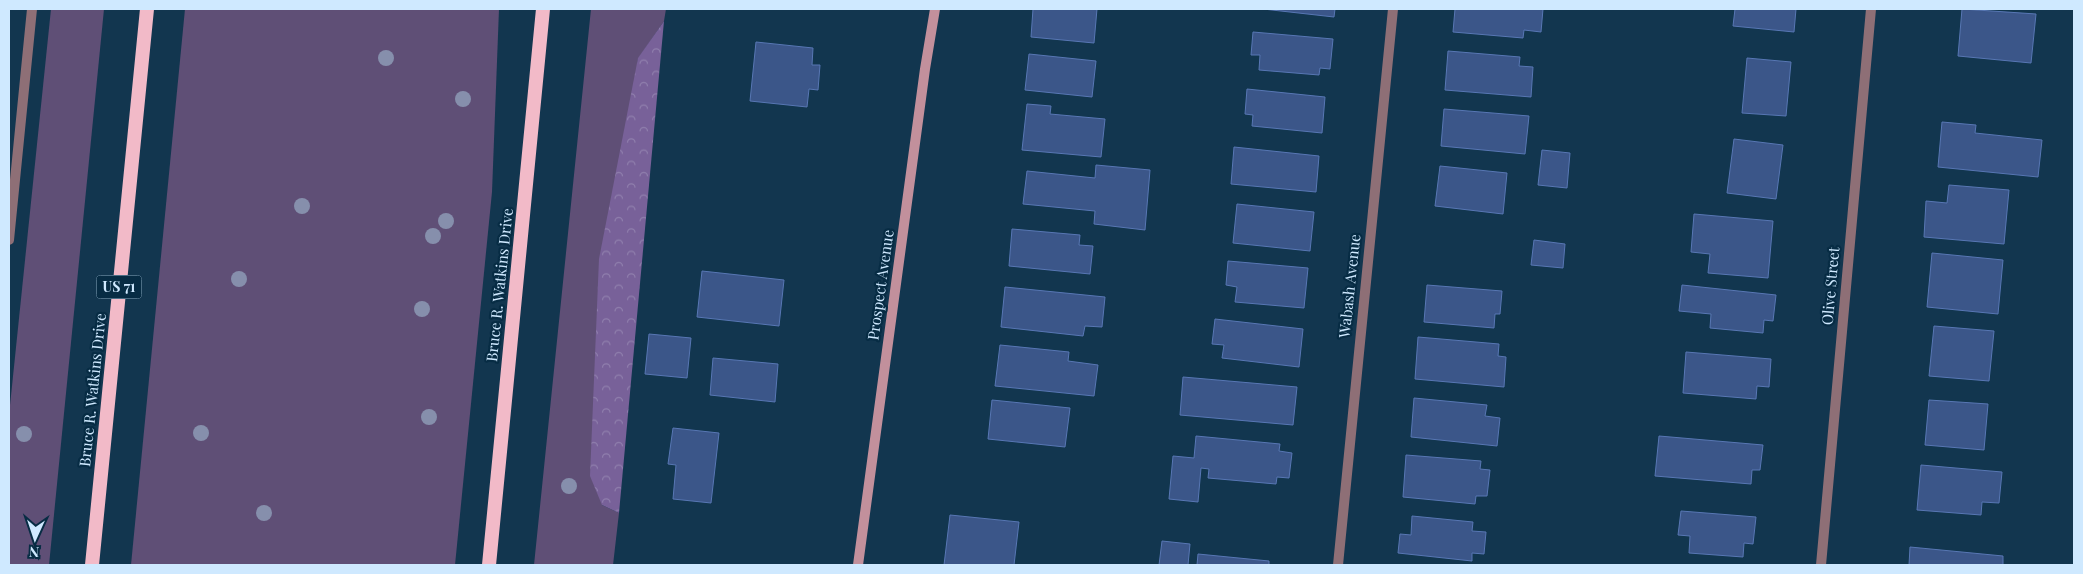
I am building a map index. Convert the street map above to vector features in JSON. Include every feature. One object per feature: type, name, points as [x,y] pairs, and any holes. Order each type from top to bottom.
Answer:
[{"type":"highway","name":"Bruce R. Watkins Drive","points":[[92,565],[147,9]]},
{"type":"highway","name":"Bruce R. Watkins Drive","points":[[489,565],[543,9]]},
{"type":"main road","name":"Prospect Avenue","points":[[858,565],[925,69],[935,9]]},
{"type":"street","points":[[9,240],[32,9]]},
{"type":"street","name":"Wabash Avenue","points":[[1338,565],[1393,9]]},
{"type":"street","name":"Olive Street","points":[[1821,565],[1871,9]]},
{"type":"shaded area","points":[[51,9],[104,9],[49,565],[9,565],[9,415]]},
{"type":"shaded area","points":[[185,9],[499,9],[492,192],[455,565],[131,565]]},
{"type":"shaded area","points":[[591,9],[666,9],[664,21],[638,59],[602,505],[619,513],[613,565],[534,565]]},
{"type":"green space","points":[[664,21],[619,513],[602,505],[590,476],[599,259],[638,58]]},
{"type":"building","points":[[1033,9],[1097,9],[1094,43],[1031,37]]},
{"type":"building","points":[[1263,9],[1335,9],[1334,17]]},
{"type":"building","points":[[1455,9],[1543,9],[1541,32],[1524,30],[1523,38],[1453,32]]},
{"type":"building","points":[[1735,9],[1796,9],[1794,32],[1733,26]]},
{"type":"building","points":[[1962,9],[2036,14],[2031,63],[1958,56]]},
{"type":"building","points":[[1253,32],[1333,39],[1330,69],[1320,68],[1319,75],[1259,70],[1260,55],[1251,55]]},
{"type":"building","points":[[756,42],[813,48],[812,65],[820,65],[818,90],[809,89],[807,107],[750,101]]},
{"type":"building","points":[[1448,51],[1520,57],[1519,66],[1533,67],[1531,97],[1445,90]]},
{"type":"building","points":[[1029,54],[1096,61],[1092,97],[1025,90]]},
{"type":"building","points":[[1747,58],[1791,62],[1786,116],[1742,113]]},
{"type":"building","points":[[1247,89],[1325,97],[1322,133],[1252,126],[1253,115],[1245,114]]},
{"type":"building","points":[[1027,104],[1051,106],[1050,114],[1105,119],[1101,157],[1022,150]]},
{"type":"building","points":[[1444,109],[1529,116],[1525,154],[1441,146]]},
{"type":"building","points":[[1942,122],[1976,125],[1975,133],[2042,140],[2038,177],[1938,167]]},
{"type":"building","points":[[1734,139],[1783,145],[1776,199],[1727,193]]},
{"type":"building","points":[[1234,147],[1319,156],[1316,192],[1231,184]]},
{"type":"building","points":[[1542,150],[1570,153],[1567,188],[1538,185]]},
{"type":"building","points":[[1096,165],[1150,170],[1145,230],[1094,224],[1095,211],[1023,204],[1027,171],[1095,178]]},
{"type":"building","points":[[1440,166],[1507,173],[1503,214],[1435,206]]},
{"type":"building","points":[[1949,185],[2009,190],[2004,244],[1924,237],[1926,201],[1947,203]]},
{"type":"building","points":[[1237,204],[1314,212],[1310,251],[1233,243]]},
{"type":"building","points":[[1694,214],[1773,221],[1768,278],[1708,273],[1710,254],[1691,252]]},
{"type":"building","points":[[1012,229],[1080,235],[1079,245],[1093,246],[1090,274],[1009,266]]},
{"type":"building","points":[[1534,240],[1565,244],[1563,268],[1531,265]]},
{"type":"building","points":[[1932,253],[2003,260],[1998,314],[1927,307]]},
{"type":"building","points":[[1228,261],[1308,268],[1304,308],[1235,302],[1237,287],[1226,285]]},
{"type":"building","points":[[702,271],[784,280],[779,326],[697,317]]},
{"type":"building","points":[[1427,285],[1502,291],[1500,314],[1495,314],[1494,328],[1424,322]]},
{"type":"building","points":[[1682,285],[1776,295],[1773,321],[1764,320],[1763,333],[1710,328],[1711,314],[1679,311]]},
{"type":"building","points":[[1005,287],[1105,297],[1102,327],[1085,326],[1083,336],[1001,327]]},
{"type":"building","points":[[1215,319],[1303,329],[1299,367],[1222,358],[1224,345],[1212,344]]},
{"type":"building","points":[[1934,326],[1994,331],[1989,381],[1929,376]]},
{"type":"building","points":[[649,334],[691,338],[687,378],[645,374]]},
{"type":"building","points":[[1418,337],[1499,344],[1498,356],[1506,357],[1504,387],[1415,379]]},
{"type":"building","points":[[1000,345],[1069,352],[1068,361],[1098,365],[1094,396],[995,386]]},
{"type":"building","points":[[1686,352],[1771,359],[1769,387],[1757,386],[1756,399],[1683,393]]},
{"type":"building","points":[[713,358],[778,364],[775,402],[710,395]]},
{"type":"building","points":[[1183,377],[1297,387],[1293,425],[1180,415]]},
{"type":"building","points":[[1414,398],[1487,405],[1485,416],[1500,418],[1497,446],[1411,437]]},
{"type":"building","points":[[992,400],[1070,408],[1065,447],[988,439]]},
{"type":"building","points":[[1929,400],[1988,404],[1984,450],[1925,445]]},
{"type":"building","points":[[673,428],[719,433],[711,503],[673,499],[676,465],[668,464]]},
{"type":"building","points":[[1196,436],[1280,444],[1279,451],[1292,453],[1289,478],[1277,477],[1276,484],[1208,478],[1209,469],[1201,468],[1198,502],[1169,499],[1173,456],[1194,458]]},
{"type":"building","points":[[1659,436],[1763,445],[1760,470],[1752,470],[1751,484],[1655,476]]},
{"type":"building","points":[[1406,455],[1481,461],[1480,469],[1490,470],[1487,496],[1476,496],[1475,504],[1403,497]]},
{"type":"building","points":[[1921,465],[2002,472],[1999,503],[1982,502],[1981,515],[1917,510]]},
{"type":"building","points":[[1681,511],[1756,517],[1753,544],[1744,543],[1743,557],[1689,553],[1690,536],[1678,535]]},
{"type":"building","points":[[950,515],[1019,522],[1014,565],[944,565]]},
{"type":"building","points":[[1412,516],[1473,522],[1472,531],[1486,532],[1484,554],[1472,553],[1472,561],[1398,553],[1400,534],[1411,535]]},
{"type":"building","points":[[1162,541],[1190,544],[1188,565],[1159,565]]},
{"type":"building","points":[[1910,547],[2003,556],[2003,565],[1909,565]]},
{"type":"building","points":[[1198,554],[1269,561],[1269,565],[1197,565]]}]
